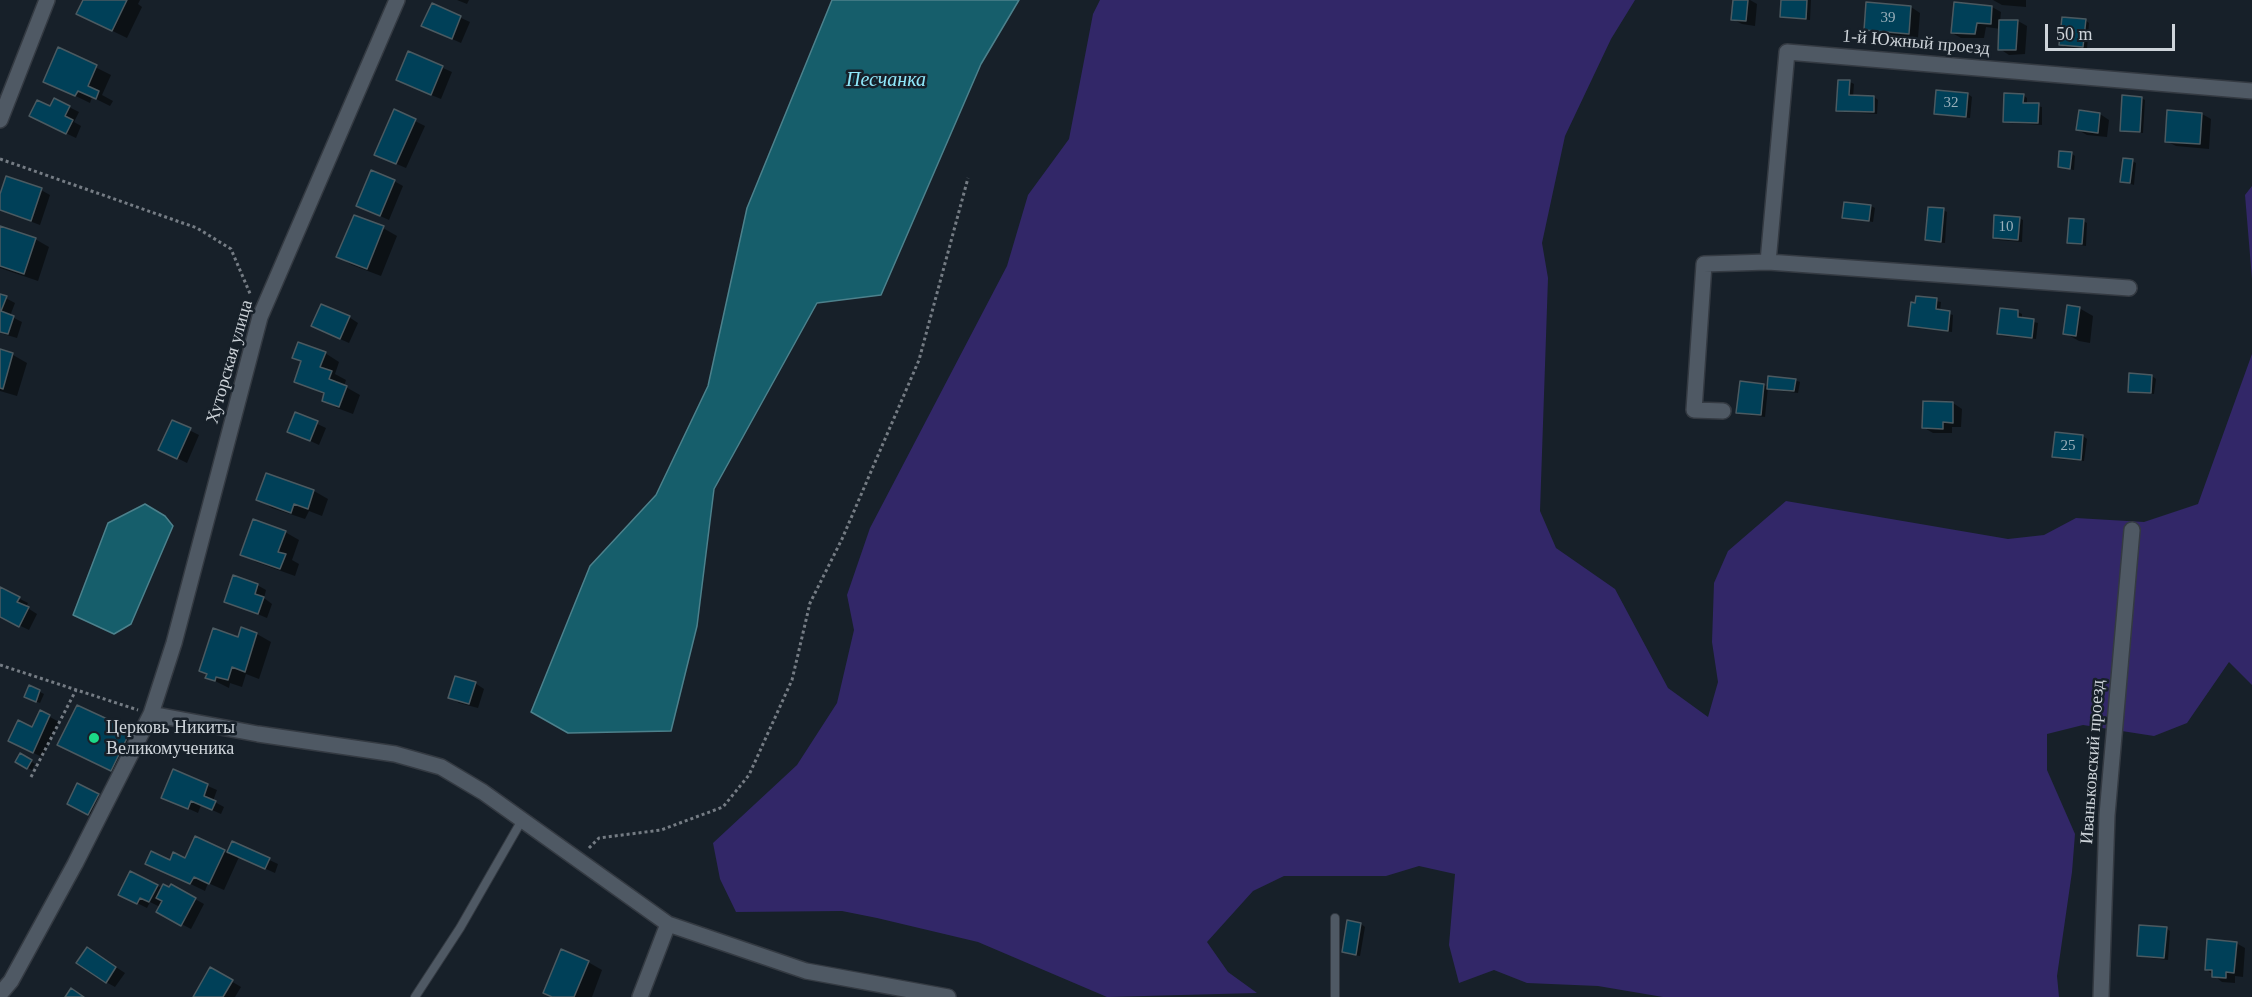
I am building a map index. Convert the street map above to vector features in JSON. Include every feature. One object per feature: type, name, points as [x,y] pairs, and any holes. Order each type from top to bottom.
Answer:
[{"type":"street","points":[[0,120],[47,0]]},
{"type":"street","name":"Хуторская улица","points":[[0,994],[10,981],[75,864],[151,714],[174,644],[260,317],[397,0]]},
{"type":"street","name":"1-й Южный проезд","points":[[1768,262],[1787,52],[2252,90]]},
{"type":"street","points":[[1723,411],[1694,410],[1704,264],[1768,262],[2129,288]]},
{"type":"street","name":"Иваньковский проезд","points":[[2101,997],[2107,815],[2132,530]]},
{"type":"street","points":[[151,714],[258,734],[395,754],[441,767],[483,792],[668,924],[806,971],[948,997]]},
{"type":"street","points":[[640,997],[668,924]]},
{"type":"lane","points":[[414,997],[460,928],[522,820]]},
{"type":"lane","points":[[1335,918],[1335,997]]},
{"type":"path","points":[[0,159],[197,228],[231,249],[260,317]]},
{"type":"path","points":[[577,859],[598,838],[661,830],[723,807],[750,775],[792,680],[810,603],[842,538],[919,360],[968,178]]},
{"type":"path","points":[[0,665],[151,714]]},
{"type":"path","points":[[31,777],[76,690]]},
{"type":"shaded area","points":[[1100,0],[1635,0],[1611,39],[1565,136],[1542,243],[1548,278],[1540,511],[1556,548],[1615,589],[1668,688],[1708,717],[1718,682],[1712,642],[1714,583],[1728,551],[1786,501],[2008,539],[2044,535],[2076,518],[2144,522],[2198,504],[2252,354],[2252,685],[2229,662],[2187,723],[2154,736],[2083,725],[2047,734],[2047,770],[2075,834],[2072,872],[2057,976],[2059,997],[1663,997],[1598,986],[1527,983],[1494,970],[1459,983],[1449,945],[1455,874],[1419,866],[1386,876],[1284,876],[1253,891],[1207,942],[1228,972],[1257,993],[1107,997],[978,942],[877,918],[842,911],[736,912],[720,879],[713,843],[797,765],[837,703],[854,630],[847,595],[870,528],[1007,266],[1028,195],[1069,139],[1093,14]]},
{"type":"shaded area","points":[[2252,186],[2252,279],[2245,195]]},
{"type":"water","name":"Песчанка","points":[[832,0],[1019,0],[981,64],[881,295],[817,303],[714,489],[697,626],[671,731],[568,733],[531,712],[590,566],[656,495],[708,386],[747,208]]},
{"type":"water","points":[[145,504],[165,516],[173,526],[131,624],[114,634],[73,615],[108,523]]},
{"type":"building","points":[[83,0],[127,0],[112,31],[76,14]]},
{"type":"building","points":[[1733,0],[1748,0],[1746,21],[1731,20]]},
{"type":"building","points":[[1781,0],[1807,0],[1806,19],[1780,17]]},
{"type":"building","points":[[1866,2],[1911,6],[1909,34],[1864,30]]},
{"type":"building","points":[[1954,2],[1992,6],[1991,24],[1977,23],[1975,34],[1951,33]]},
{"type":"building","points":[[432,3],[461,16],[452,39],[421,26]]},
{"type":"building","points":[[2062,17],[2086,19],[2083,47],[2059,45]]},
{"type":"building","points":[[1999,20],[2018,20],[2016,50],[1998,50]]},
{"type":"building","points":[[58,47],[97,65],[88,86],[99,91],[96,99],[78,91],[75,96],[43,82]]},
{"type":"building","points":[[408,51],[443,66],[431,95],[396,80]]},
{"type":"building","points":[[1838,80],[1850,80],[1849,95],[1874,96],[1874,112],[1836,111]]},
{"type":"building","points":[[1936,90],[1968,93],[1966,117],[1934,114]]},
{"type":"building","points":[[2004,93],[2024,94],[2023,103],[2039,103],[2038,123],[2003,122]]},
{"type":"building","points":[[2122,95],[2142,97],[2140,132],[2120,131]]},
{"type":"building","points":[[54,98],[70,106],[65,116],[73,120],[66,134],[29,116],[37,100],[50,106]]},
{"type":"building","points":[[394,109],[416,119],[396,164],[374,155]]},
{"type":"building","points":[[2079,110],[2100,113],[2098,133],[2076,130]]},
{"type":"building","points":[[2167,110],[2202,113],[2200,144],[2165,142]]},
{"type":"building","points":[[2059,151],[2072,152],[2070,169],[2058,167]]},
{"type":"building","points":[[2123,158],[2133,159],[2130,183],[2120,182]]},
{"type":"building","points":[[371,170],[395,180],[380,216],[356,206]]},
{"type":"building","points":[[6,176],[42,188],[31,221],[0,210],[0,194]]},
{"type":"building","points":[[1844,202],[1871,205],[1869,221],[1842,218]]},
{"type":"building","points":[[1928,207],[1944,208],[1941,242],[1925,240]]},
{"type":"building","points":[[354,215],[384,226],[367,269],[336,257]]},
{"type":"building","points":[[1994,215],[2020,217],[2018,240],[1993,238]]},
{"type":"building","points":[[2069,218],[2084,219],[2082,244],[2067,243]]},
{"type":"building","points":[[0,226],[36,238],[24,274],[0,266]]},
{"type":"building","points":[[0,294],[7,296],[1,311],[14,316],[8,334],[0,332]]},
{"type":"building","points":[[1916,296],[1937,298],[1936,309],[1950,311],[1948,331],[1908,326],[1911,302],[1915,303]]},
{"type":"building","points":[[321,304],[350,316],[340,339],[311,326]]},
{"type":"building","points":[[2067,305],[2080,307],[2076,336],[2063,334]]},
{"type":"building","points":[[2000,308],[2018,310],[2018,317],[2034,319],[2032,338],[1997,334]]},
{"type":"building","points":[[298,342],[326,352],[320,367],[332,371],[329,379],[347,386],[339,407],[322,401],[324,393],[294,382],[301,361],[292,358]]},
{"type":"building","points":[[0,349],[13,353],[3,389],[0,388]]},
{"type":"building","points":[[2129,373],[2152,375],[2151,393],[2128,392]]},
{"type":"building","points":[[1768,376],[1796,379],[1794,391],[1767,389]]},
{"type":"building","points":[[1740,381],[1764,384],[1761,415],[1736,413]]},
{"type":"building","points":[[1923,401],[1953,402],[1953,423],[1943,422],[1943,429],[1922,428]]},
{"type":"building","points":[[295,412],[318,421],[310,441],[287,432]]},
{"type":"building","points":[[172,420],[191,428],[177,459],[158,450]]},
{"type":"building","points":[[2055,432],[2083,435],[2081,460],[2052,457]]},
{"type":"building","points":[[266,473],[314,490],[308,509],[294,504],[291,513],[256,500]]},
{"type":"building","points":[[253,519],[286,531],[278,552],[286,554],[280,569],[240,555]]},
{"type":"building","points":[[233,575],[258,584],[255,594],[264,597],[258,614],[224,602]]},
{"type":"building","points":[[0,587],[20,597],[17,602],[29,607],[19,627],[0,617]]},
{"type":"building","points":[[241,627],[257,633],[245,672],[232,667],[228,680],[216,677],[215,681],[205,678],[207,674],[199,671],[213,628],[238,637]]},
{"type":"building","points":[[455,676],[476,682],[469,704],[448,698]]},
{"type":"building","points":[[29,685],[40,690],[36,702],[24,697]]},
{"type":"building","name":"Церковь Никиты Великомученика","points":[[77,705],[131,730],[111,771],[57,745]]},
{"type":"building","points":[[40,710],[50,715],[33,753],[8,741],[18,720],[32,727]]},
{"type":"building","points":[[20,753],[32,760],[27,769],[15,762]]},
{"type":"building","points":[[173,769],[208,784],[204,796],[216,801],[212,810],[191,801],[188,809],[161,798]]},
{"type":"building","points":[[77,783],[99,794],[88,815],[67,804]]},
{"type":"building","points":[[195,836],[225,850],[209,884],[194,877],[190,884],[145,864],[151,851],[170,860],[173,852],[185,858]]},
{"type":"building","points":[[232,841],[270,858],[265,869],[227,852]]},
{"type":"building","points":[[130,871],[158,885],[149,902],[140,898],[137,904],[118,895]]},
{"type":"building","points":[[163,884],[169,887],[171,884],[196,898],[181,926],[156,912],[162,901],[156,898]]},
{"type":"building","points":[[1347,920],[1361,923],[1356,955],[1342,952]]},
{"type":"building","points":[[2139,925],[2167,927],[2164,958],[2137,956]]},
{"type":"building","points":[[2207,939],[2237,942],[2234,973],[2226,972],[2226,978],[2212,977],[2212,970],[2205,970]]},
{"type":"building","points":[[87,947],[116,967],[106,983],[76,963]]},
{"type":"building","points":[[561,949],[589,961],[574,997],[552,997],[543,993]]},
{"type":"building","points":[[210,967],[233,980],[223,997],[193,997]]},
{"type":"building","points":[[71,988],[84,997],[65,997]]},
{"type":"place","name":"Церковь Никиты Великомученика","points":[[94,738]]}]
